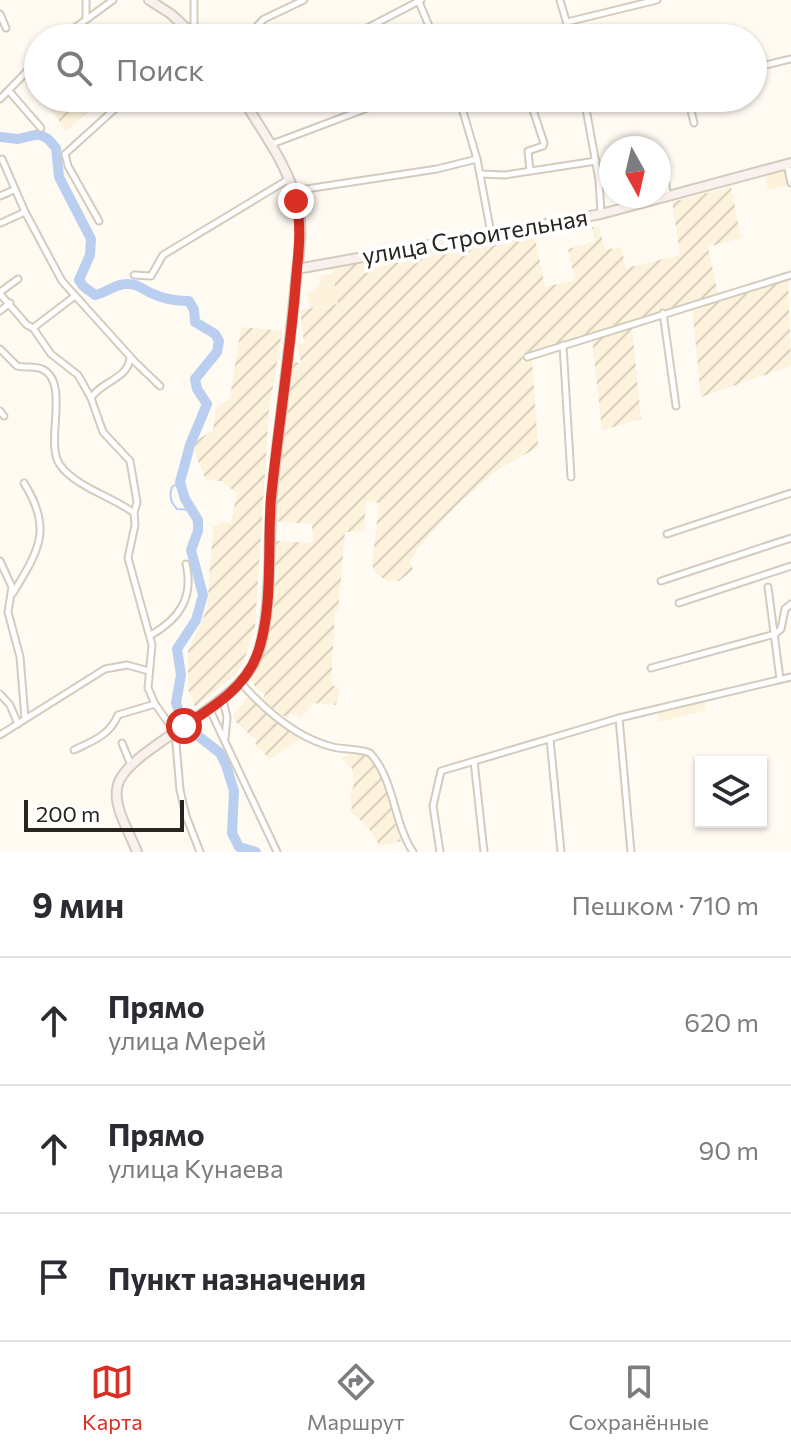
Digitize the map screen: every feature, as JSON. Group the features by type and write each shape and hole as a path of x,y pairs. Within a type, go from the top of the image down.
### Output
{"main road":[{"path":"149,0 181,24"},
{"path":"137,852 116,794 120,778 131,765 210,710 241,683 256,657 263,627 270,512 288,367 300,220 289,179 250,112"},
{"name":"улица Строительная","path":"671,197 789,164"},
{"name":"улица Строительная","path":"297,269 601,214 619,208"}],"street":[{"path":"86,0 86,18"},
{"path":"78,24 113,0"},
{"path":"194,0 194,24"},
{"path":"560,0 567,22 657,0"},
{"path":"259,24 301,1"},
{"path":"375,24 420,1 429,24"},
{"path":"0,14 6,28"},
{"path":"767,65 791,59"},
{"path":"0,99 24,75"},
{"path":"9,91 24,108"},
{"path":"27,112 41,128"},
{"path":"99,221 68,166 65,154 112,112"},
{"path":"270,145 357,112"},
{"path":"463,112 477,159 491,234"},
{"path":"530,171 528,151 544,143 534,112"},
{"path":"586,112 596,161 601,214"},
{"path":"691,112 694,123"},
{"path":"2,159 53,268 75,296 160,386"},
{"path":"293,191 437,169 477,159"},
{"path":"480,174 498,175 596,161"},
{"path":"789,164 791,183"},
{"path":"134,275 151,276 163,255 289,179"},
{"path":"0,196 14,190"},
{"path":"1,223 25,212"},
{"path":"527,357 791,276"},
{"path":"18,279 0,293 33,328 51,354 78,375 91,398 103,432 132,467 137,502 128,558 151,635 148,688 155,704 175,732 183,803 200,852"},
{"path":"33,328 75,296"},
{"path":"0,311 10,303"},
{"path":"663,313 676,406"},
{"path":"563,345 571,477"},
{"path":"0,349 17,366 39,368 48,374 56,398 54,450 60,466 134,513"},
{"path":"91,398 100,386 122,374 130,365 130,356"},
{"path":"24,483 38,506 42,529 24,576 12,594 8,612 20,657 25,719"},
{"path":"667,534 791,493"},
{"path":"661,581 791,538"},
{"path":"0,561 12,594"},
{"path":"151,635 166,626 184,606 189,586 186,564"},
{"path":"679,603 791,566"},
{"path":"768,587 780,679"},
{"path":"651,668 775,634 781,629 785,609 791,604"},
{"path":"0,735 105,669 127,665 149,671"},
{"path":"440,852 433,806 441,771 619,718 791,677"},
{"path":"241,683 271,714 309,737 330,747 370,753 386,778 399,823 413,852"},
{"path":"0,694 10,705 18,724"},
{"path":"223,700 227,717 225,739"},
{"path":"74,750 108,733 118,715 155,704"},
{"path":"210,710 277,852"},
{"path":"619,718 631,852"},
{"path":"550,739 561,852"},
{"path":"122,743 131,765"},
{"path":"474,761 484,852"}],"shaded area":[{"path":"53,112 87,112 66,131"},
{"path":"786,171 789,185 768,190 765,176"},
{"path":"731,187 741,238 708,247 718,294 522,354 523,362 532,360 538,447 497,470 455,507 418,548 410,562 413,570 399,581 386,580 377,574 372,565 379,503 366,500 364,531 345,532 338,611 335,611 331,685 340,688 336,705 314,703 301,717 290,713 287,718 262,701 265,694 251,680 268,639 273,610 276,541 313,543 312,524 275,521 293,362 301,363 297,345 304,343 300,310 338,304 332,268 534,233 545,287 575,280 568,249 595,242 592,227 599,227 605,250 621,247 626,268 680,255 672,202"},
{"path":"333,273 339,304 310,308 307,293 315,291 320,276"},
{"path":"788,280 791,366 701,397 692,308"},
{"path":"241,327 282,331 269,410 255,627 243,663 234,676 195,707 188,689 188,651 207,609 213,528 222,522 231,523 237,493 221,481 206,480 194,451 195,441 213,431 216,408 230,398"},
{"path":"632,328 641,419 602,430 592,340"},
{"path":"249,696 259,708 303,737 270,759 233,715"},
{"path":"705,702 706,710 659,722 658,714"},
{"path":"352,752 367,756 374,763 383,780 401,841 380,846 367,826 352,813 352,768 342,759"}],"waterway":[{"path":"0,137 18,139 39,134 56,148 59,177 91,239 90,255 79,280 83,286 95,295 118,285 130,284 165,298 189,301 195,322 215,334 219,341 217,352 195,379 197,389 207,404 190,445 180,482 185,499 198,520 198,531 191,550 203,595 196,620 177,649 181,675 176,703 180,714 186,717 197,735 220,753 234,791 232,833 239,847 256,852"},
{"path":"180,482 172,487 172,502 177,509 192,510"}],"route":[{"path":"184,726 210,710 241,683 261,644 266,607 270,512 288,367 300,232 296,201"}]}
